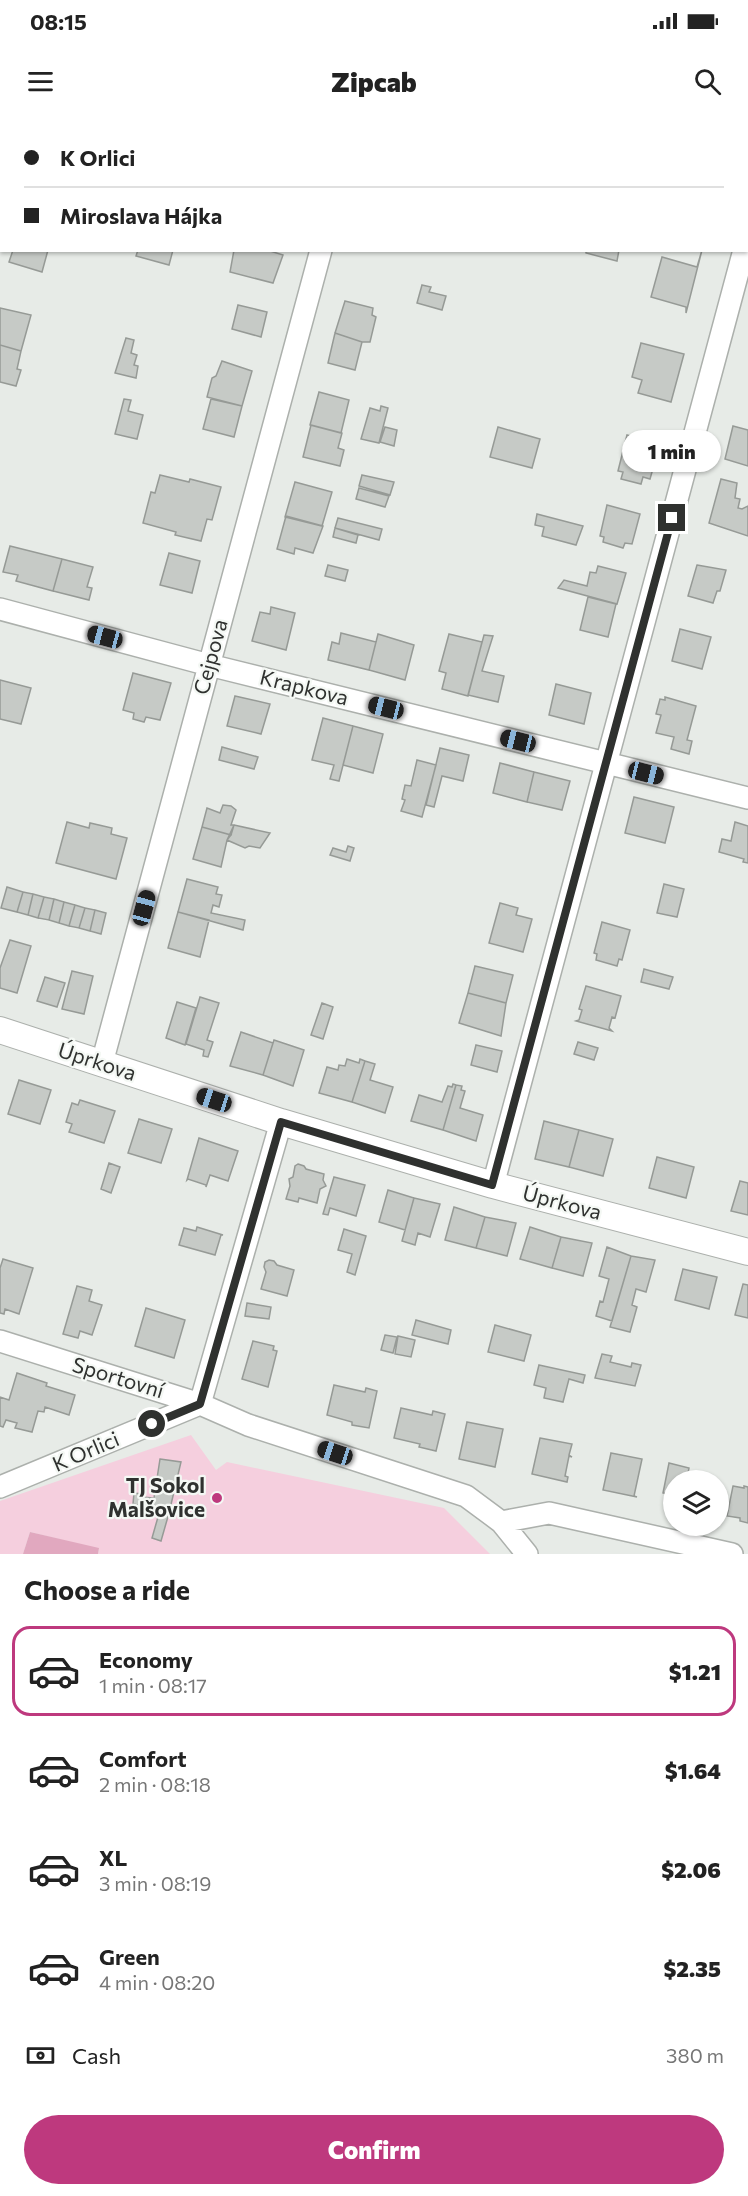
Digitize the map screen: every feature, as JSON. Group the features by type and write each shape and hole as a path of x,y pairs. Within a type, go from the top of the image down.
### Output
{"street":[{"name":"Cejpova","path":"102,1063 320,252"},
{"path":"492,1185 743,252"},
{"name":"Krapkova","path":"0,609 209,665 748,798"},
{"name":"Úprkova","path":"0,1030 281,1122 492,1185 748,1252"},
{"path":"200,1404 281,1122"},
{"name":"Sportovní","path":"0,1341 200,1404 248,1425 466,1496 501,1522 526,1554"},
{"name":"K Orlici","path":"0,1487 200,1404"},
{"path":"501,1522 549,1513 732,1554"}],"shaded area":[{"name":"TJ Sokol Malšovice","path":"191,1435 216,1470 227,1462 444,1508 490,1554 98,1554 99,1549 30,1532 23,1554 0,1554 0,1501"},
{"path":"30,1532 99,1548 98,1554 23,1554"}],"building":[{"path":"12,252 47,252 42,272 9,262"},
{"path":"137,252 172,252 169,265 136,256"},
{"path":"234,252 273,252 283,255 273,283 230,272"},
{"path":"586,252 619,252 617,261"},
{"path":"701,252 686,313 686,307 651,297 662,257 697,267"},
{"path":"422,285 431,287 429,292 446,296 442,310 417,303"},
{"path":"345,301 373,308 372,315 376,317 370,342 362,342 335,333"},
{"path":"238,305 267,312 261,337 232,329"},
{"path":"0,308 31,315 21,351 0,345"},
{"path":"335,333 362,342 355,370 328,363"},
{"path":"126,338 134,340 131,353 137,355 134,365 138,366 136,378 115,373"},
{"path":"641,343 684,354 671,402 638,393 642,380 632,377"},
{"path":"0,345 21,351 17,369 21,370 16,386 0,382"},
{"path":"222,361 252,371 242,406 207,397 212,378 216,376"},
{"path":"319,392 349,400 341,433 310,425"},
{"path":"124,399 131,400 128,411 143,415 137,439 115,434"},
{"path":"211,399 242,406 234,437 203,429"},
{"path":"381,406 388,408 379,443 361,439 370,408 380,411"},
{"path":"311,425 342,433 338,448 344,450 340,466 303,457"},
{"path":"733,426 748,430 748,466 725,459"},
{"path":"385,427 397,430 394,446 380,442"},
{"path":"498,427 540,439 532,468 490,457"},
{"path":"627,435 660,444 650,479 643,477 641,484 621,479 623,472 618,471"},
{"path":"160,475 189,482 190,479 221,487 212,520 207,519 201,541 175,535 176,532 143,523 151,492 155,493"},
{"path":"362,475 394,482 390,495 359,486"},
{"path":"721,479 737,483 735,498 740,499 738,508 748,506 748,536 709,523"},
{"path":"295,482 332,492 322,526 285,517"},
{"path":"359,488 389,496 385,507 356,499"},
{"path":"607,505 640,514 632,544 625,543 623,548 603,542 604,537 600,536"},
{"path":"537,514 583,526 576,545 542,536 544,527 535,525"},
{"path":"286,516 323,526 313,553 295,548 294,554 277,549"},
{"path":"338,518 382,529 379,540 335,528"},
{"path":"335,528 358,535 356,543 333,537"},
{"path":"10,546 62,559 53,591 16,581 18,575 3,572"},
{"path":"169,553 200,561 192,593 160,585"},
{"path":"62,559 93,567 87,587 92,588 89,600 53,591"},
{"path":"328,565 348,570 345,581 325,576"},
{"path":"697,565 726,570 720,591 717,591 713,603 688,596"},
{"path":"598,566 626,573 617,604 558,588 564,580 587,586 590,572 596,573"},
{"path":"588,597 616,604 608,637 580,630"},
{"path":"271,607 295,613 286,650 252,641 260,612 270,614"},
{"path":"680,629 711,637 702,669 672,661"},
{"path":"341,633 376,642 369,670 328,660 332,642 339,644"},
{"path":"378,634 414,645 405,680 369,670"},
{"path":"449,634 482,642 468,696 442,689 446,673 439,671"},
{"path":"484,635 493,636 482,671 504,676 498,702 468,695"},
{"path":"133,673 171,683 160,720 146,717 144,722 133,719 134,713 123,710"},
{"path":"0,680 31,688 21,724 0,719"},
{"path":"556,684 591,693 584,724 549,715"},
{"path":"235,696 270,704 261,734 227,726"},
{"path":"665,697 696,706 687,740 692,741 689,754 671,749 674,737 656,733 661,715 656,714 660,699 665,700"},
{"path":"323,718 353,726 339,781 330,779 334,765 312,760"},
{"path":"353,726 383,734 373,773 343,765"},
{"path":"222,747 258,757 254,769 219,760"},
{"path":"440,748 469,755 463,781 442,776 434,807 426,805"},
{"path":"417,760 436,765 422,817 401,811 405,800 402,799 405,785 411,786"},
{"path":"500,763 534,772 527,802 493,793"},
{"path":"534,772 570,781 562,810 527,802"},
{"path":"634,797 674,807 665,843 625,833"},
{"path":"223,805 231,806 236,810 231,825 234,825 231,835 202,827 207,808 220,813"},
{"path":"67,822 89,828 90,823 112,828 111,834 127,838 116,879 56,863"},
{"path":"735,822 748,826 748,863 743,862 744,859 719,852 722,839 731,841"},
{"path":"234,825 270,833 260,848 249,846 245,848 227,840"},
{"path":"202,827 231,835 227,840 221,867 193,859"},
{"path":"348,846 354,848 350,861 330,855 333,848 346,852"},
{"path":"187,879 218,887 216,894 222,895 219,907 213,905 211,913 245,920 243,930 178,912"},
{"path":"664,884 684,889 677,917 657,913"},
{"path":"7,887 23,892 17,912 1,908"},
{"path":"23,892 33,894 28,915 17,912"},
{"path":"33,894 44,897 38,918 28,915"},
{"path":"44,897 54,899 49,920 38,918"},
{"path":"54,899 64,902 59,923 49,920"},
{"path":"64,902 75,905 69,926 59,923"},
{"path":"500,903 518,908 516,915 532,919 523,952 489,943"},
{"path":"75,905 85,908 79,928 69,926"},
{"path":"85,908 95,910 90,931 79,928"},
{"path":"95,910 106,913 101,934 90,931"},
{"path":"178,912 209,920 200,957 168,948"},
{"path":"602,922 630,930 622,960 619,959 617,966 596,960 597,954 594,953"},
{"path":"10,940 31,946 17,993 0,988 0,968"},
{"path":"475,966 513,975 506,1003 468,993"},
{"path":"644,969 673,977 669,989 641,982"},
{"path":"72,971 93,976 84,1014 62,1009"},
{"path":"45,977 65,983 57,1007 37,1001"},
{"path":"586,986 621,996 615,1018 612,1017 609,1028 612,1031 576,1021 579,1020 582,1010 579,1009"},
{"path":"468,993 506,1003 501,1036 459,1023"},
{"path":"200,997 219,1003 207,1040 213,1042 208,1057 203,1056 204,1050 186,1044"},
{"path":"177,1002 196,1008 185,1045 166,1038"},
{"path":"322,1003 333,1007 323,1039 311,1035"},
{"path":"241,1032 273,1043 263,1075 230,1066"},
{"path":"274,1040 304,1050 293,1086 263,1075"},
{"path":"578,1042 598,1048 594,1060 574,1054"},
{"path":"476,1045 502,1051 497,1072 471,1065"},
{"path":"347,1059 359,1063 360,1059 365,1061 352,1102 319,1093 327,1067 338,1070 339,1065 345,1066"},
{"path":"365,1061 375,1064 370,1080 393,1087 385,1113 352,1102"},
{"path":"19,1080 51,1090 40,1124 8,1114"},
{"path":"453,1084 456,1085 443,1130 411,1121 419,1095 442,1102 448,1086 452,1087"},
{"path":"456,1085 462,1086 461,1090 465,1091 460,1108 483,1115 476,1141 443,1130"},
{"path":"80,1100 115,1111 104,1143 69,1132 72,1124 66,1122 72,1103 78,1105"},
{"path":"139,1119 172,1129 161,1163 128,1153"},
{"path":"544,1121 579,1130 569,1167 535,1159"},
{"path":"579,1130 613,1139 603,1176 569,1167"},
{"path":"199,1138 238,1151 228,1181 210,1175 206,1187 206,1185 187,1180"},
{"path":"657,1157 694,1167 686,1198 649,1188"},
{"path":"109,1163 120,1167 111,1193 101,1189"},
{"path":"298,1164 324,1174 323,1180 326,1186 320,1189 317,1203 299,1198 298,1202 286,1199 290,1186 289,1179 293,1177 295,1166"},
{"path":"334,1177 365,1185 356,1216 330,1208 328,1215 323,1214"},
{"path":"740,1181 748,1183 748,1215 731,1211"},
{"path":"388,1190 414,1198 405,1230 379,1222"},
{"path":"414,1198 440,1204 430,1237 418,1233 415,1245 402,1241"},
{"path":"454,1207 485,1217 476,1248 445,1240"},
{"path":"485,1217 516,1223 507,1256 476,1248"},
{"path":"197,1227 223,1235 221,1235 215,1255 179,1245 184,1228 196,1231"},
{"path":"530,1227 561,1237 552,1268 520,1259"},
{"path":"344,1229 366,1236 355,1275 347,1272 352,1254 338,1250"},
{"path":"561,1237 592,1243 583,1276 552,1268"},
{"path":"607,1247 631,1256 612,1321 596,1316 600,1301 603,1302 609,1279 599,1276"},
{"path":"631,1256 655,1260 646,1292 636,1289 632,1305 637,1307 630,1332 610,1327"},
{"path":"3,1259 33,1268 19,1314 5,1309 4,1314 0,1313 0,1268"},
{"path":"269,1260 294,1270 287,1296 261,1289 266,1272 265,1262"},
{"path":"683,1269 717,1277 709,1309 675,1300"},
{"path":"743,1284 748,1285 748,1318 735,1315"},
{"path":"77,1286 92,1290 89,1301 102,1305 92,1335 80,1331 78,1338 63,1334"},
{"path":"247,1303 271,1307 269,1319 245,1316"},
{"path":"146,1308 185,1320 174,1358 135,1346"},
{"path":"416,1320 451,1330 448,1344 412,1335"},
{"path":"495,1325 531,1335 524,1361 488,1352"},
{"path":"385,1335 397,1337 393,1353 381,1350"},
{"path":"398,1336 415,1340 411,1357 395,1354"},
{"path":"253,1341 274,1346 273,1350 277,1351 268,1387 242,1379"},
{"path":"602,1354 612,1356 610,1362 631,1367 632,1363 641,1365 635,1386 595,1378"},
{"path":"539,1365 585,1375 583,1383 569,1379 563,1402 544,1398 546,1388 534,1385"},
{"path":"17,1373 47,1383 46,1386 75,1395 69,1415 45,1407 44,1412 38,1411 32,1432 15,1428 17,1423 6,1420 3,1427 0,1426 0,1397 9,1400"},
{"path":"334,1385 365,1392 366,1388 377,1391 369,1428 352,1425 352,1422 327,1415"},
{"path":"401,1408 432,1415 433,1411 445,1414 436,1451 419,1447 420,1444 394,1438"},
{"path":"467,1422 503,1429 495,1467 459,1459"},
{"path":"540,1438 572,1444 569,1455 572,1457 569,1456 565,1476 568,1477 567,1482 532,1474"},
{"path":"611,1453 642,1459 634,1496 637,1497 603,1490"},
{"path":"160,1459 181,1462 169,1513 133,1504 134,1493 142,1494 141,1497 154,1498"},
{"path":"669,1463 689,1468 689,1470 668,1470"},
{"path":"733,1486 748,1487 748,1523 740,1521 740,1518 729,1516"},
{"path":"160,1510 169,1513 161,1541 152,1538"}],"place":[{"name":"TJ Sokol Malšovice","path":"217,1498"}],"route":[{"path":"152,1424 200,1404 281,1122 492,1185 672,518"}]}
